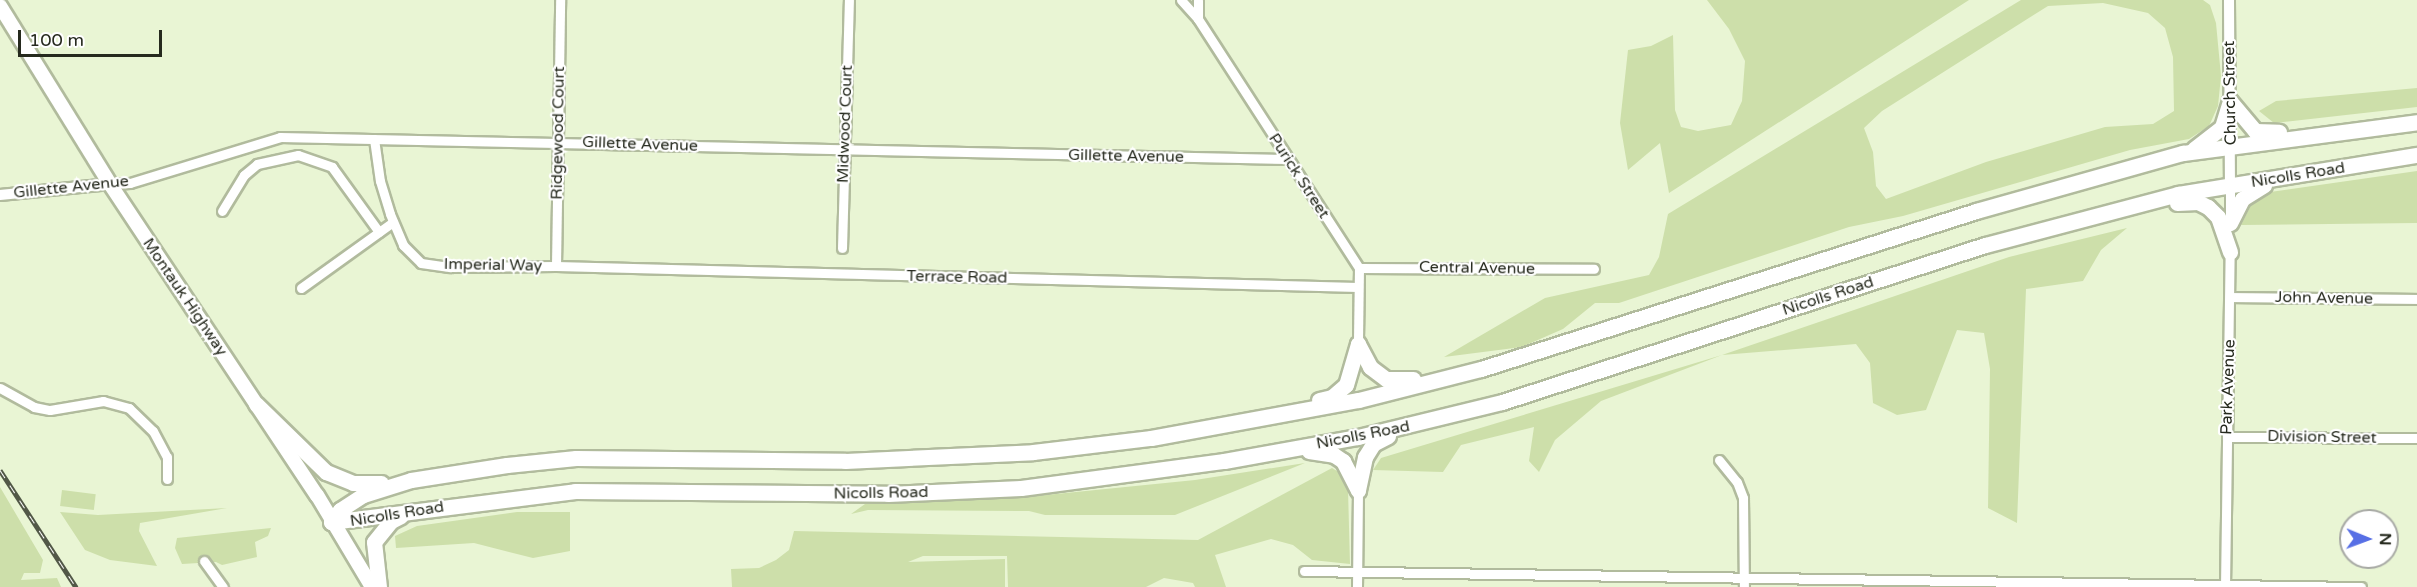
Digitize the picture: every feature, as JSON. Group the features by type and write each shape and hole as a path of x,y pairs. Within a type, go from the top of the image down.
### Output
{"highway":[{"path":"2230,101 2255,131 2309,135"},
{"path":"2183,153 2201,146 2222,127 2230,101"},
{"name":"Nicolls Road","path":"331,522 340,510 363,495 411,480 576,458 845,461 1033,452 1152,438 1288,413 1457,375 1976,211 2183,153 2417,122"},
{"name":"Nicolls Road","path":"331,522 575,491 888,494 1022,488 1110,479 1268,453 1410,426 1502,402 1984,244 2178,194 2417,155"},
{"path":"2230,223 2236,208 2252,190 2310,173"},
{"path":"2047,228 2198,202 2218,217 2230,252"},
{"path":"1358,344 1370,367 1386,380 1402,381 1436,373 1457,375"},
{"path":"1288,413 1294,405 1332,397 1346,384 1358,344"},
{"path":"256,404 326,472 340,479 368,484 411,480"},
{"path":"1358,490 1365,457 1373,444 1410,426"},
{"path":"1268,453 1320,451 1334,455 1343,461 1358,490"},
{"path":"379,587 374,542 391,521 411,512"}],"main road":[{"name":"Montauk Highway","path":"0,6 110,184 256,404 372,587"}],"street":[{"name":"Ridgewood Court","path":"556,266 560,0"},
{"name":"Midwood Court","path":"842,249 849,0"},
{"name":"Purick Street","path":"1181,0 1198,19 1359,267"},
{"path":"1198,0 1198,19"},
{"name":"Church Street","path":"2230,0 2230,186"},
{"name":"Gillette Avenue","path":"0,195 130,183 280,137 1288,159"},
{"name":"Imperial Way","path":"374,139 380,181 393,222 403,245 421,263 451,267 556,266"},
{"path":"222,211 244,175 257,164 298,155 332,166 379,232"},
{"name":"Park Avenue","path":"2225,586 2231,297 2230,186"},
{"path":"301,288 393,222"},
{"name":"Terrace Road","path":"556,266 1358,287"},
{"path":"1358,344 1359,267"},
{"name":"Central Avenue","path":"1359,267 1594,269"},
{"name":"John Avenue","path":"2231,297 2417,299"},
{"path":"0,388 34,407 50,410 102,401 129,408 153,431 167,457 167,479"},
{"name":"Division Street","path":"2227,437 2417,438"},
{"path":"1719,460 1737,482 1743,498 1744,583"},
{"path":"1357,587 1358,490"},
{"path":"204,561 223,587"},
{"path":"1304,571 1744,583 2361,587"}],"green space":[{"path":"1707,0 1969,0 1669,193 1660,143 1628,170 1620,123 1628,50 1651,46 1673,35 1675,110 1681,127 1698,131 1731,125 1742,101 1745,61 1729,29"},
{"path":"2021,0 2203,0 2210,5 2216,23 2221,76 2218,106 2209,126 2189,139 2130,150 1903,216 1849,227 1619,303 1595,303 1563,329 1522,347 1444,357 1545,298 1649,275 1659,257 1668,214","holes":["2103,3 2148,13 2165,28 2173,57 2174,111 2153,124 2105,127 1986,162 1886,199 1876,186 1873,152 1864,128 1882,111 2048,6"]},
{"path":"2417,88 2417,107 2274,123 2259,111 2276,101"},
{"path":"2417,171 2417,223 2241,225 2251,205 2270,192"},
{"path":"2127,228 2101,250 2083,281 2026,289 2017,523 1988,508 1990,369 1984,333 1957,330 1926,410 1897,415 1873,403 1870,363 1856,344 1722,355 2009,257"},
{"path":"1722,355 1601,401 1555,440 1539,472 1529,461 1534,427 1461,445 1443,472 1373,470 1381,458"},
{"path":"1305,463 1175,515 1045,515 1029,511 868,510 851,514 865,504 1026,497 1195,480"},
{"path":"1332,468 1342,474 1348,489 1350,564 1312,560 1293,545 1271,539 1215,555 1226,587 1195,587 1193,583 1164,578 1146,587 1008,587 1007,556 923,556 908,562 1005,559 1005,587 732,587 731,569 759,568 776,560 789,550 794,531 1198,540"},
{"path":"0,487 43,560 40,573 24,573 21,580 57,578 61,587 0,587"},
{"path":"62,490 96,494 94,510 60,506"},
{"path":"227,508 140,523 139,531 157,566 110,560 85,550 60,512 98,515"},
{"path":"517,512 570,512 570,551 533,558 474,543 396,548 395,536 417,526"},
{"path":"271,528 268,536 255,542 257,557 222,565 216,562 182,564 175,548 177,538"}],"railway":[{"path":"0,470 76,587"}]}
